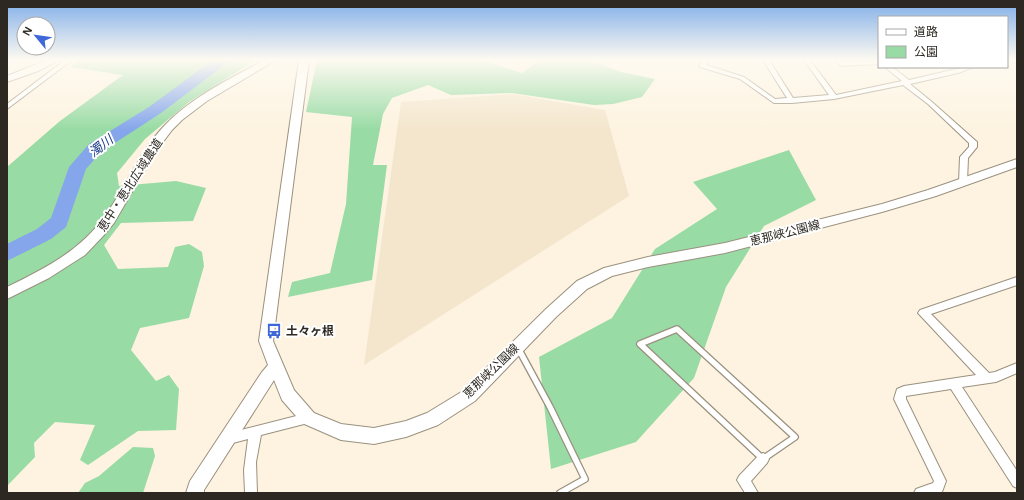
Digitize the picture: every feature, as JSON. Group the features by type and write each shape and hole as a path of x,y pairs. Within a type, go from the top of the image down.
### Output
{"main road":[{"name":"恵中・恵北広域農道","path":"7,293 46,274 81,251 99,233 114,212 152,148 169,127 190,109 231,83"},
{"name":"恵那峡公園線","path":"298,83 266,341 288,395 308,418 341,432 374,436 406,429 432,419 469,396 551,312 582,285 608,272 648,262 725,248 882,208 1017,163"},
{"path":"195,493 196,487 267,378 276,367"}],"street":[{"path":"7,107 38,83"},
{"path":"749,83 774,101 792,101 834,96 899,83"},
{"path":"781,83 792,101"},
{"path":"824,83 834,96"},
{"path":"908,83 973,142 973,147 964,157 963,182"},
{"path":"986,379 923,313 1017,281"},
{"path":"920,493 938,488 940,480 900,399 900,396 904,391 996,377 1017,368"},
{"path":"954,384 1017,482"},
{"path":"229,438 308,418"},
{"path":"251,493 248,475 250,451 256,432"},
{"path":"752,493 743,480 763,460"}],"lane":[{"path":"676,329 795,437 763,460 640,344 676,329"},
{"path":"517,346 550,407 585,479 560,493"}],"shaded area":[{"path":"512,94 605,110 629,196 364,365 401,102"}],"green space":[{"path":"112,83 219,83 189,102 145,139 117,173 119,186 176,181 206,188 193,221 121,223 104,245 118,269 168,267 175,247 189,244 202,252 204,266 189,318 140,328 131,350 156,381 169,375 179,389 176,430 138,431 88,465 80,460 95,425 55,422 34,443 35,457 7,486 7,167 60,121"},
{"path":"312,83 652,83 642,97 613,104 594,105 512,93 451,95 428,85 392,98 383,114 373,165 387,165 372,280 288,297 292,282 330,273 346,204 352,117 306,112"},
{"path":"789,150 816,200 764,226 726,287 694,378 636,442 551,469 539,357 612,318 655,249 717,209 693,182"},
{"path":"133,447 153,448 155,456 143,493 78,493 85,483 99,476"}],"waterway":[{"name":"濁川","path":"7,253 44,234 59,222 78,167 95,148 155,110 192,83"}],"place":[{"name":"土々ヶ根","path":"274,331"}]}
